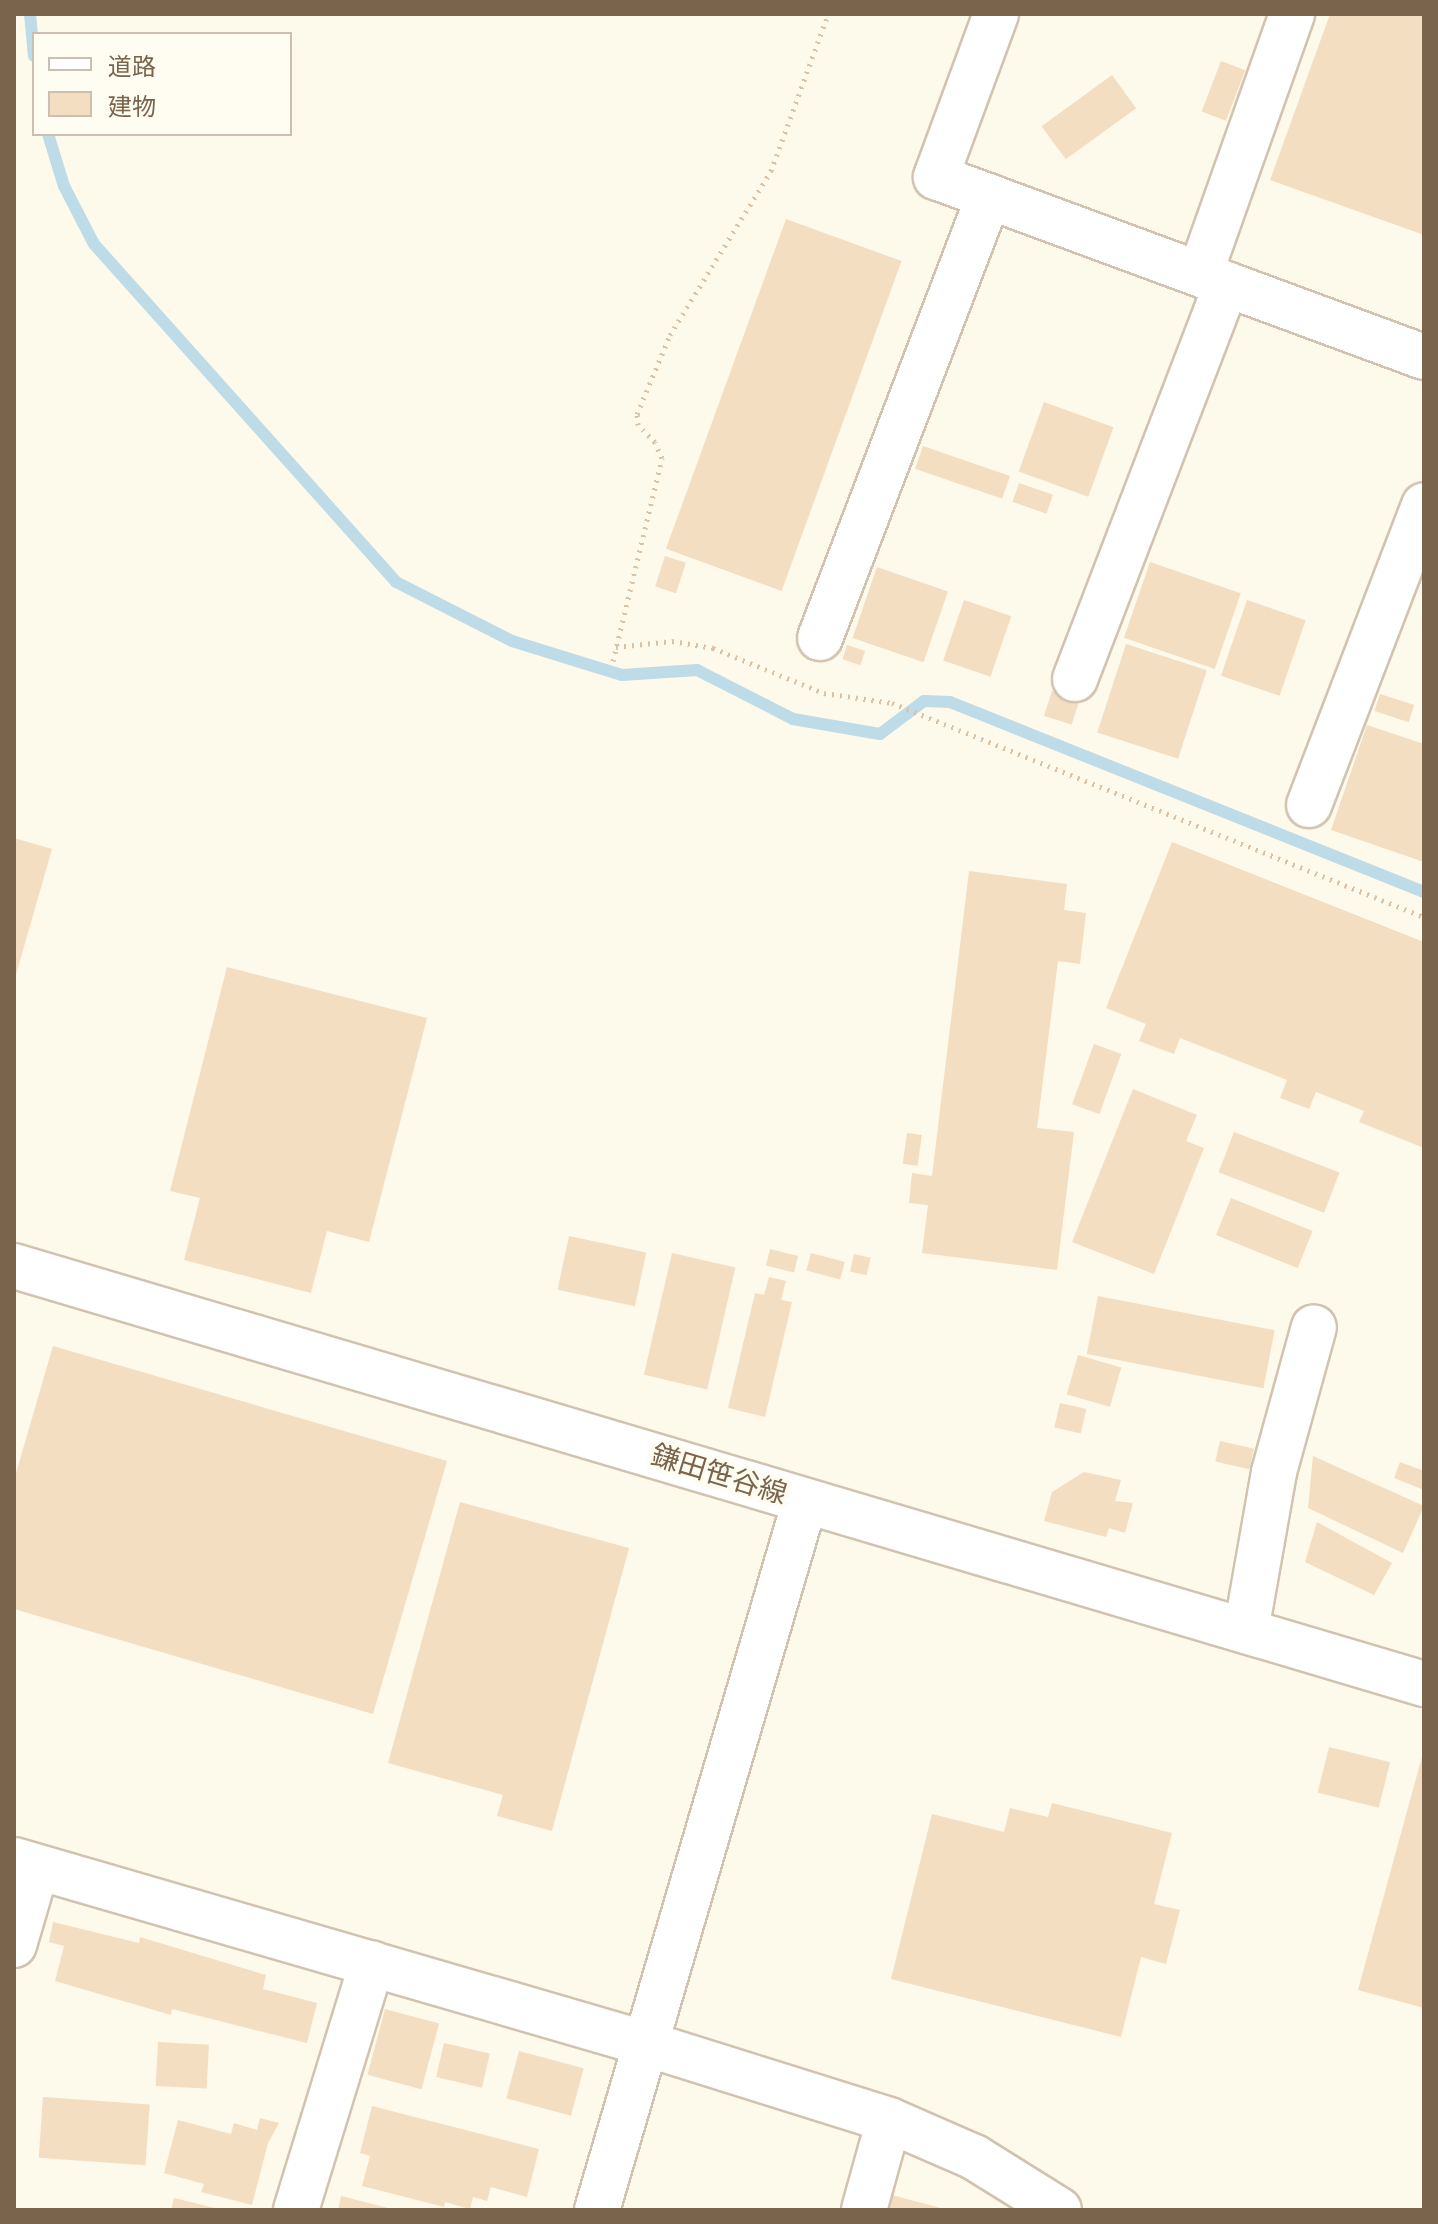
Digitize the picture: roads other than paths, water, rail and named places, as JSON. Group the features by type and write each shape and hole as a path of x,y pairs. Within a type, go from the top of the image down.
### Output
{"street":[{"path":"996,14 936,177 1424,357"},
{"path":"1075,679 1214,279 1292,14"},
{"path":"820,638 989,196"},
{"path":"1309,805 1424,505"},
{"name":"鎌田笹谷線","path":"14,1266 1424,1684"},
{"path":"1246,1631 1274,1472 1314,1327"},
{"path":"597,2210 805,1501"},
{"path":"14,1945 25,1864 644,2043 889,2120 974,2157 1059,2210"},
{"path":"296,2210 372,1963"},
{"path":"864,2210 889,2120"}],"waterway":[{"path":"30,14 32,35"},
{"path":"49,136 64,186 94,244 396,582 512,641 622,675 697,670 793,719 880,734 924,701 950,702 1424,892"}]}
